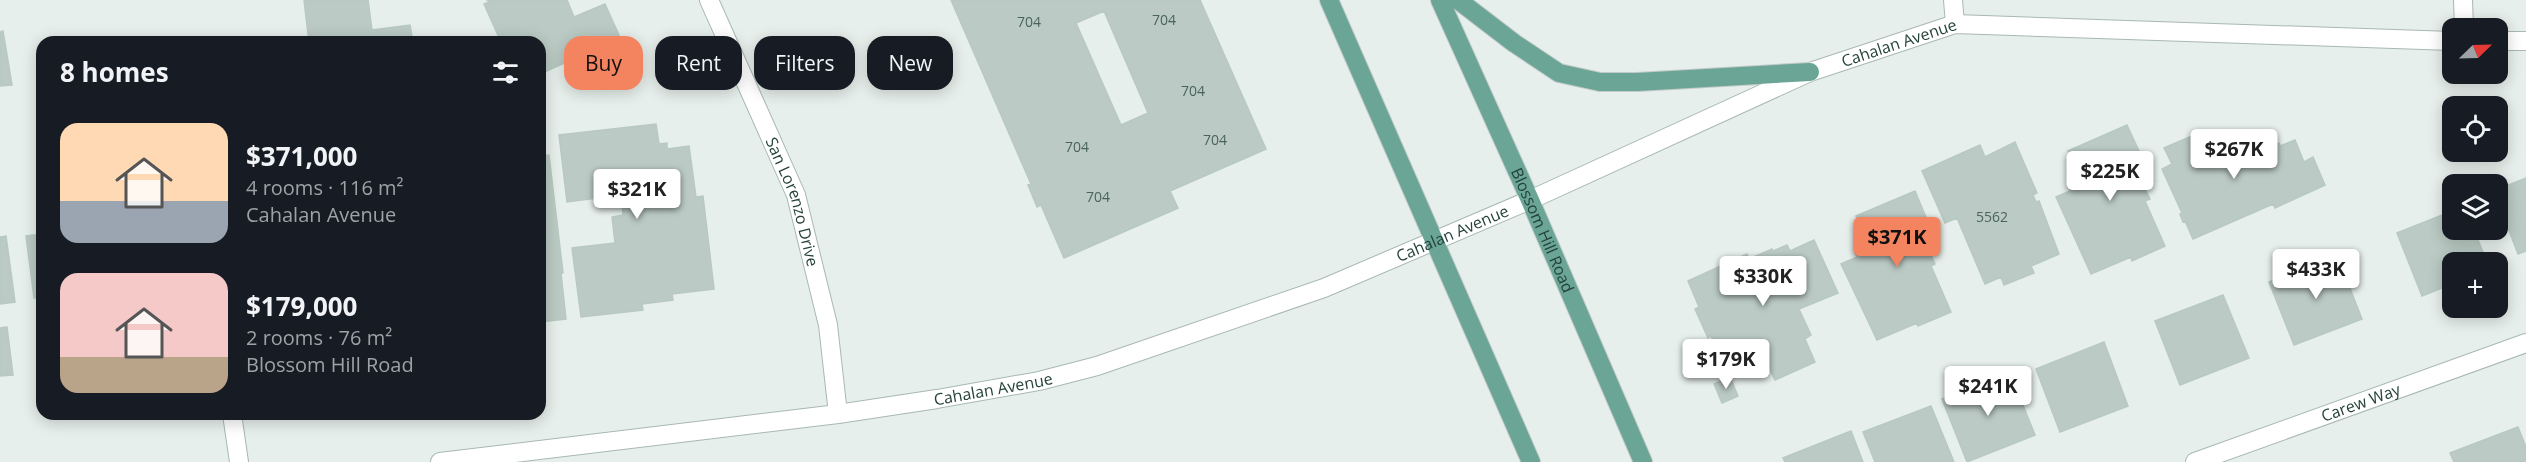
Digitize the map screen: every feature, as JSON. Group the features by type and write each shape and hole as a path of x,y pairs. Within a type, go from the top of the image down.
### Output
{"main road":[{"path":"1329,0 1531,462"},
{"name":"Blossom Hill Road","path":"1440,0 1530,200 1643,462"},
{"path":"1458,0 1514,43 1559,72 1600,82 1810,72"}],"street":[{"name":"San Lorenzo Drive","path":"709,0 796,195 828,325 838,414"},
{"path":"1953,0 1955,24"},
{"path":"2463,0 2464,18"},
{"name":"Cahalan Avenue","path":"440,462 838,414 1016,385 1097,366 1324,288 1530,200 1810,72 1955,24 2442,41"},
{"path":"2508,41 2526,41"},
{"name":"Carew Way","path":"2195,462 2526,343"},
{"path":"233,420 239,462"}],"building":[{"path":"304,0 368,0 372,30 410,25 412,36 308,36"},
{"path":"487,0 567,0 574,17 605,4 619,36 564,36 564,63 546,71 546,36 498,36 484,4 489,2"},
{"path":"951,0 1200,0 1266,149 1170,191 1178,208 1064,258 1041,205 1037,207 1028,185 1031,184","holes":["1104,11 1148,113 1121,125 1076,23"]},
{"path":"3,31 12,85 0,86 0,32"},
{"path":"656,124 659,144 667,143 667,149 689,146 696,197 703,196 714,289 672,294 673,300 642,304 643,310 581,317 572,248 615,243 612,217 623,215 621,195 567,202 559,135"},
{"path":"2127,125 2153,181 2143,185 2150,199 2145,201 2165,246 2132,261 2131,257 2091,274 2056,197 2070,191 2068,187 2081,180 2068,151"},
{"path":"2199,133 2203,142 2219,135 2225,148 2245,139 2253,157 2279,143 2280,146 2295,140 2304,162 2313,157 2325,185 2275,208 2273,204 2193,239 2185,221 2183,222 2180,214 2182,213 2162,169 2172,164 2164,148"},
{"path":"2015,142 2037,193 2033,195 2036,202 2039,201 2059,254 2031,266 2034,273 2004,285 2001,277 1985,284 1957,218 1945,223 1922,171 1980,145 1985,157"},
{"path":"546,155 549,155 566,319 546,321"},
{"path":"2526,178 2526,251 2518,254 2508,228 2508,185"},
{"path":"1915,191 1938,246 1929,251 1935,264 1931,266 1951,312 1877,340 1841,264 1857,257 1855,253 1869,247 1856,216"},
{"path":"2442,215 2442,240 2478,240 2483,252 2442,252 2442,288 2422,296 2397,233"},
{"path":"36,235 36,298 34,298 26,236"},
{"path":"6,236 15,302 0,304 0,237"},
{"path":"1814,240 1838,293 1799,309 1811,335 1805,339 1815,362 1775,380 1765,360 1751,367 1750,362 1728,371 1711,336 1708,338 1695,309 1699,307 1688,281 1747,254 1749,259 1787,245 1790,251"},
{"path":"2337,255 2362,319 2294,345 2269,282"},
{"path":"2223,295 2249,358 2180,385 2155,321"},
{"path":"7,327 13,375 0,376 0,328"},
{"path":"2104,342 2128,406 2060,432 2036,369"},
{"path":"2010,373 2035,435 1967,462 1942,399"},
{"path":"1730,377 1738,396 1722,403 1714,384"},
{"path":"1931,406 1954,462 1875,462 1863,432"},
{"path":"2518,427 2526,447 2526,462 2454,462 2450,453"},
{"path":"1851,431 1863,462 1785,462 1783,458"}]}
